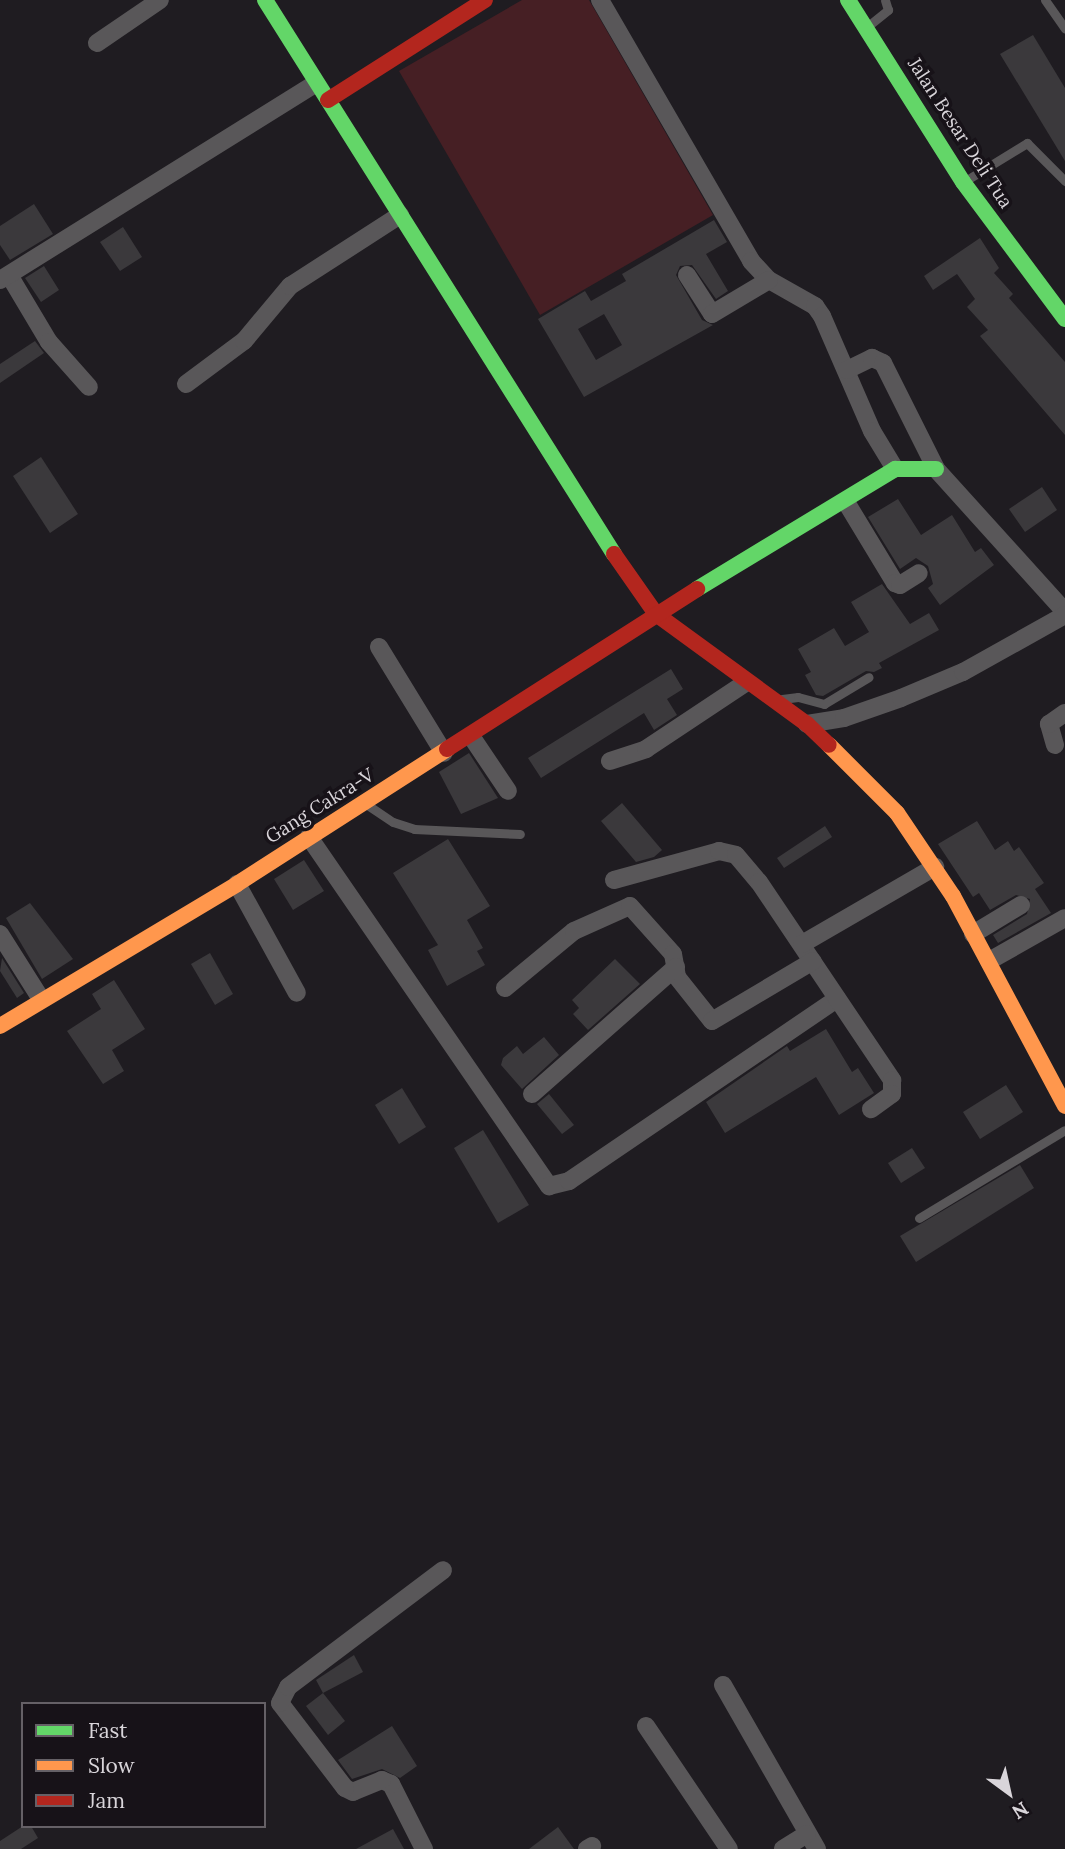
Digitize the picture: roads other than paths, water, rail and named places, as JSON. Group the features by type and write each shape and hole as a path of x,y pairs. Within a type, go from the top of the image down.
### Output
{"main road":[{"path":"265,0 315,84 328,100 617,559 656,614 807,724 879,793 935,867 989,961 1065,1106"},
{"path":"328,100 485,0"},
{"name":"Jalan Besar Deli Tua","path":"848,0 963,182 1065,319"},
{"path":"895,469 936,469"},
{"name":"Gang Cakra-V","path":"0,1026 237,884 471,736 656,614 846,502 895,469"}],"street":[{"path":"97,43 160,0"},
{"path":"600,0 751,261 769,280 815,306 847,370 872,431 895,469"},
{"path":"89,387 72,363 49,342 5,278 315,84"},
{"path":"186,384 244,341 290,286 400,215"},
{"path":"687,275 712,314 769,280"},
{"path":"807,724 844,718 963,672 1065,613 936,469 883,363 872,358 847,370"},
{"path":"846,502 895,583 900,585 919,573"},
{"path":"379,647 444,753"},
{"path":"610,761 646,749 747,682"},
{"path":"1055,745 1049,724 1065,713"},
{"path":"471,736 508,791"},
{"path":"309,837 548,1186 569,1181 654,1119 838,999"},
{"path":"614,880 728,851 759,882 895,1088 871,1109"},
{"path":"802,944 935,867"},
{"path":"237,884 297,993"},
{"path":"973,934 1021,905"},
{"path":"505,988 574,931 630,906 673,954 677,977 712,1021 813,961"},
{"path":"989,961 1065,918"},
{"path":"0,934 41,999"},
{"path":"532,1094 676,967"},
{"path":"424,1849 391,1784 382,1780 353,1792 345,1788 280,1703 288,1687 443,1570"},
{"path":"723,1685 812,1841 783,1849"},
{"path":"646,1726 729,1849"}],"lane":[{"path":"866,28 888,10 885,0"},
{"path":"1045,0 1065,29"},
{"path":"963,182 1027,143 1065,181"},
{"path":"777,700 798,697 824,704 869,677"},
{"path":"365,803 393,822 414,829 520,834"},
{"path":"919,1218 1065,1130"}]}
